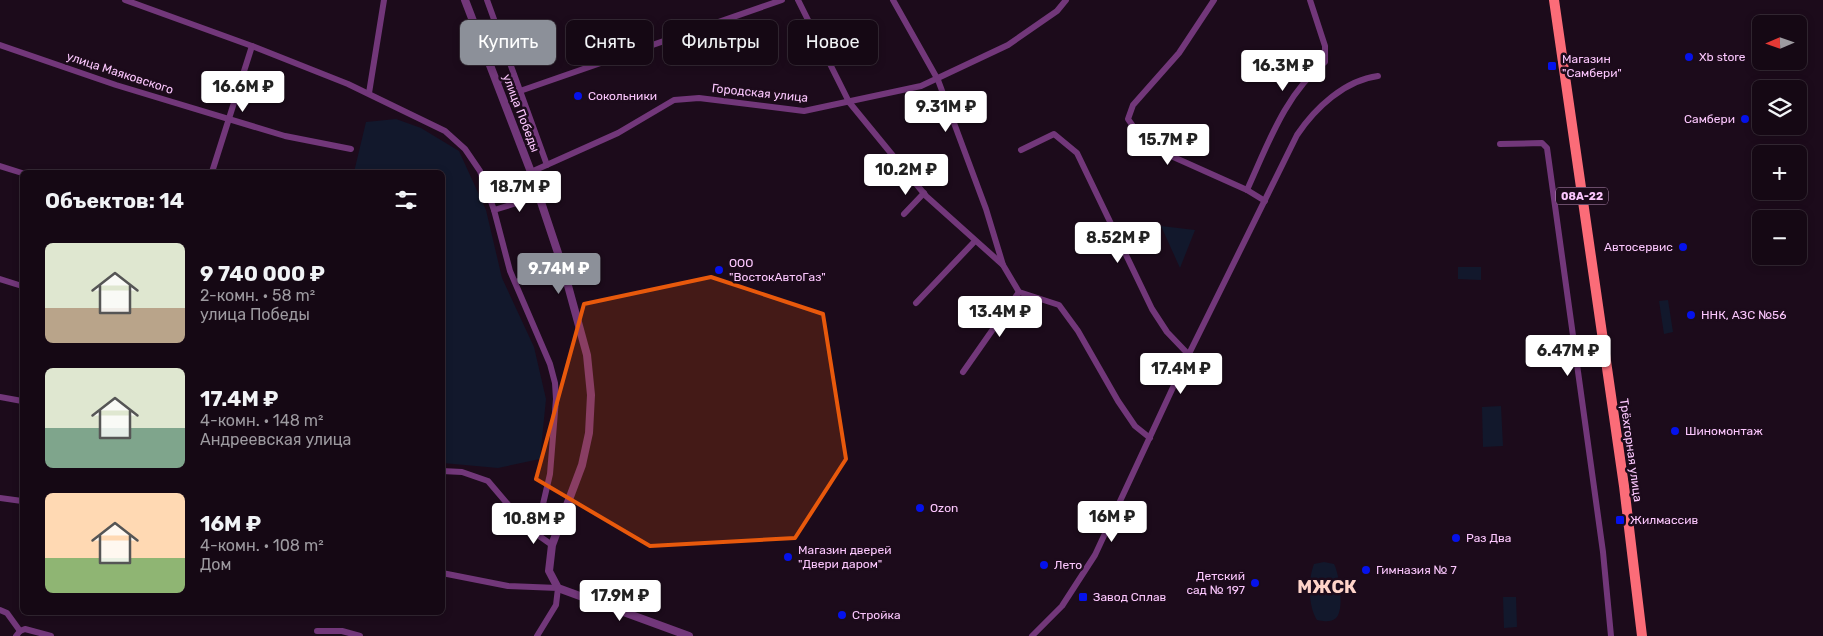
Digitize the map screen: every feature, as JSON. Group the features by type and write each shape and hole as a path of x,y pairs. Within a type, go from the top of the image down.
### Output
{"highway":[{"name":"Трёхгорная улица","path":"1554,0 1624,486 1642,636"}],"street":[{"path":"125,0 252,46 369,93 445,131 465,149 480,172 494,210 510,271 550,364 556,399 550,474 540,517 528,528"},
{"path":"369,93 384,0"},
{"name":"улица Победы","path":"465,0 531,172 564,271 587,355 591,395 589,433 582,466 552,545 549,571 558,588"},
{"path":"487,0 547,165"},
{"path":"520,91 782,0"},
{"path":"798,0 850,102 922,191 1003,265"},
{"path":"893,0 938,80 986,209 1003,265 1019,292 1059,305 1078,331 1118,401 1135,426 1150,438"},
{"name":"Городская улица","path":"531,172 618,133 674,100 684,98 804,111 922,86 1008,45 1057,11 1066,0"},
{"path":"1214,0 1179,52 1137,99 1131,108 1128,119 1151,147 1247,190 1264,201"},
{"path":"1247,190 1292,98 1304,80 1325,62 1325,46 1310,0"},
{"name":"улица Маяковского","path":"0,45 116,85 285,136 350,149"},
{"path":"213,170 252,46"},
{"path":"497,81 514,74"},
{"path":"1032,636 1062,606 1086,571 1291,146 1309,120 1336,94 1358,82 1378,76"},
{"path":"1022,150 1054,134 1077,153 1152,309 1167,332 1189,355"},
{"path":"1500,144 1542,143 1547,148 1603,552 1611,636"},
{"path":"0,166 20,172"},
{"path":"904,214 922,191"},
{"path":"494,210 539,196"},
{"path":"916,304 975,240"},
{"path":"516,282 540,272 557,274 564,271"},
{"path":"0,279 20,285"},
{"path":"963,372 1019,292"},
{"path":"0,397 20,401"},
{"path":"445,471 462,472 488,481 528,528 552,545"},
{"path":"0,498 20,501"},
{"path":"445,574 508,586 558,588 689,636"},
{"path":"537,636 556,605 558,588"},
{"path":"0,610 6,613 18,634 25,629 51,636"},
{"path":"317,631 342,631 360,636"}],"highlighted area":[{"path":"711,277 823,314 846,459 795,538 650,546 536,479 584,304"}],"shaded area":[{"path":"396,119 421,128 459,151 486,210 502,278 534,347 546,399 540,459 498,468 445,463 445,170 354,170 366,122"},
{"path":"1161,226 1195,230 1180,268"},
{"path":"1458,267 1481,267 1481,280 1458,279"},
{"path":"1668,300 1673,332 1664,334 1659,301"},
{"path":"1501,406 1503,446 1483,447 1482,407"},
{"path":"1324,562 1334,564 1338,575 1341,600 1339,614 1334,620 1329,621 1317,620 1311,600 1310,585 1314,564"},
{"path":"1503,597 1516,597 1517,627 1504,628"}],"place":[{"name":"Xb store","path":"1689,57"},
{"name":"Магазин \"Самбери\"","path":"1552,66"},
{"name":"Сокольники","path":"578,96"},
{"name":"Самбери","path":"1745,119"},
{"name":"Автосервис","path":"1683,247"},
{"name":"ООО \"ВостокАвтоГаз\"","path":"719,270"},
{"name":"ННК, АЗС №56","path":"1691,315"},
{"name":"Шиномонтаж","path":"1675,431"},
{"name":"Ozon","path":"920,508"},
{"name":"Жилмассив","path":"1620,520"},
{"name":"Раз Два","path":"1456,538"},
{"name":"Магазин дверей \"Двери даром\"","path":"788,557"},
{"name":"Лето","path":"1044,565"},
{"name":"Гимназия № 7","path":"1366,570"},
{"name":"Детский сад № 197","path":"1255,583"},
{"name":"Завод Сплав","path":"1083,597"},
{"name":"Стройка","path":"842,615"}],"district":[{"name":"МЖСК","path":"1327,587"}]}
